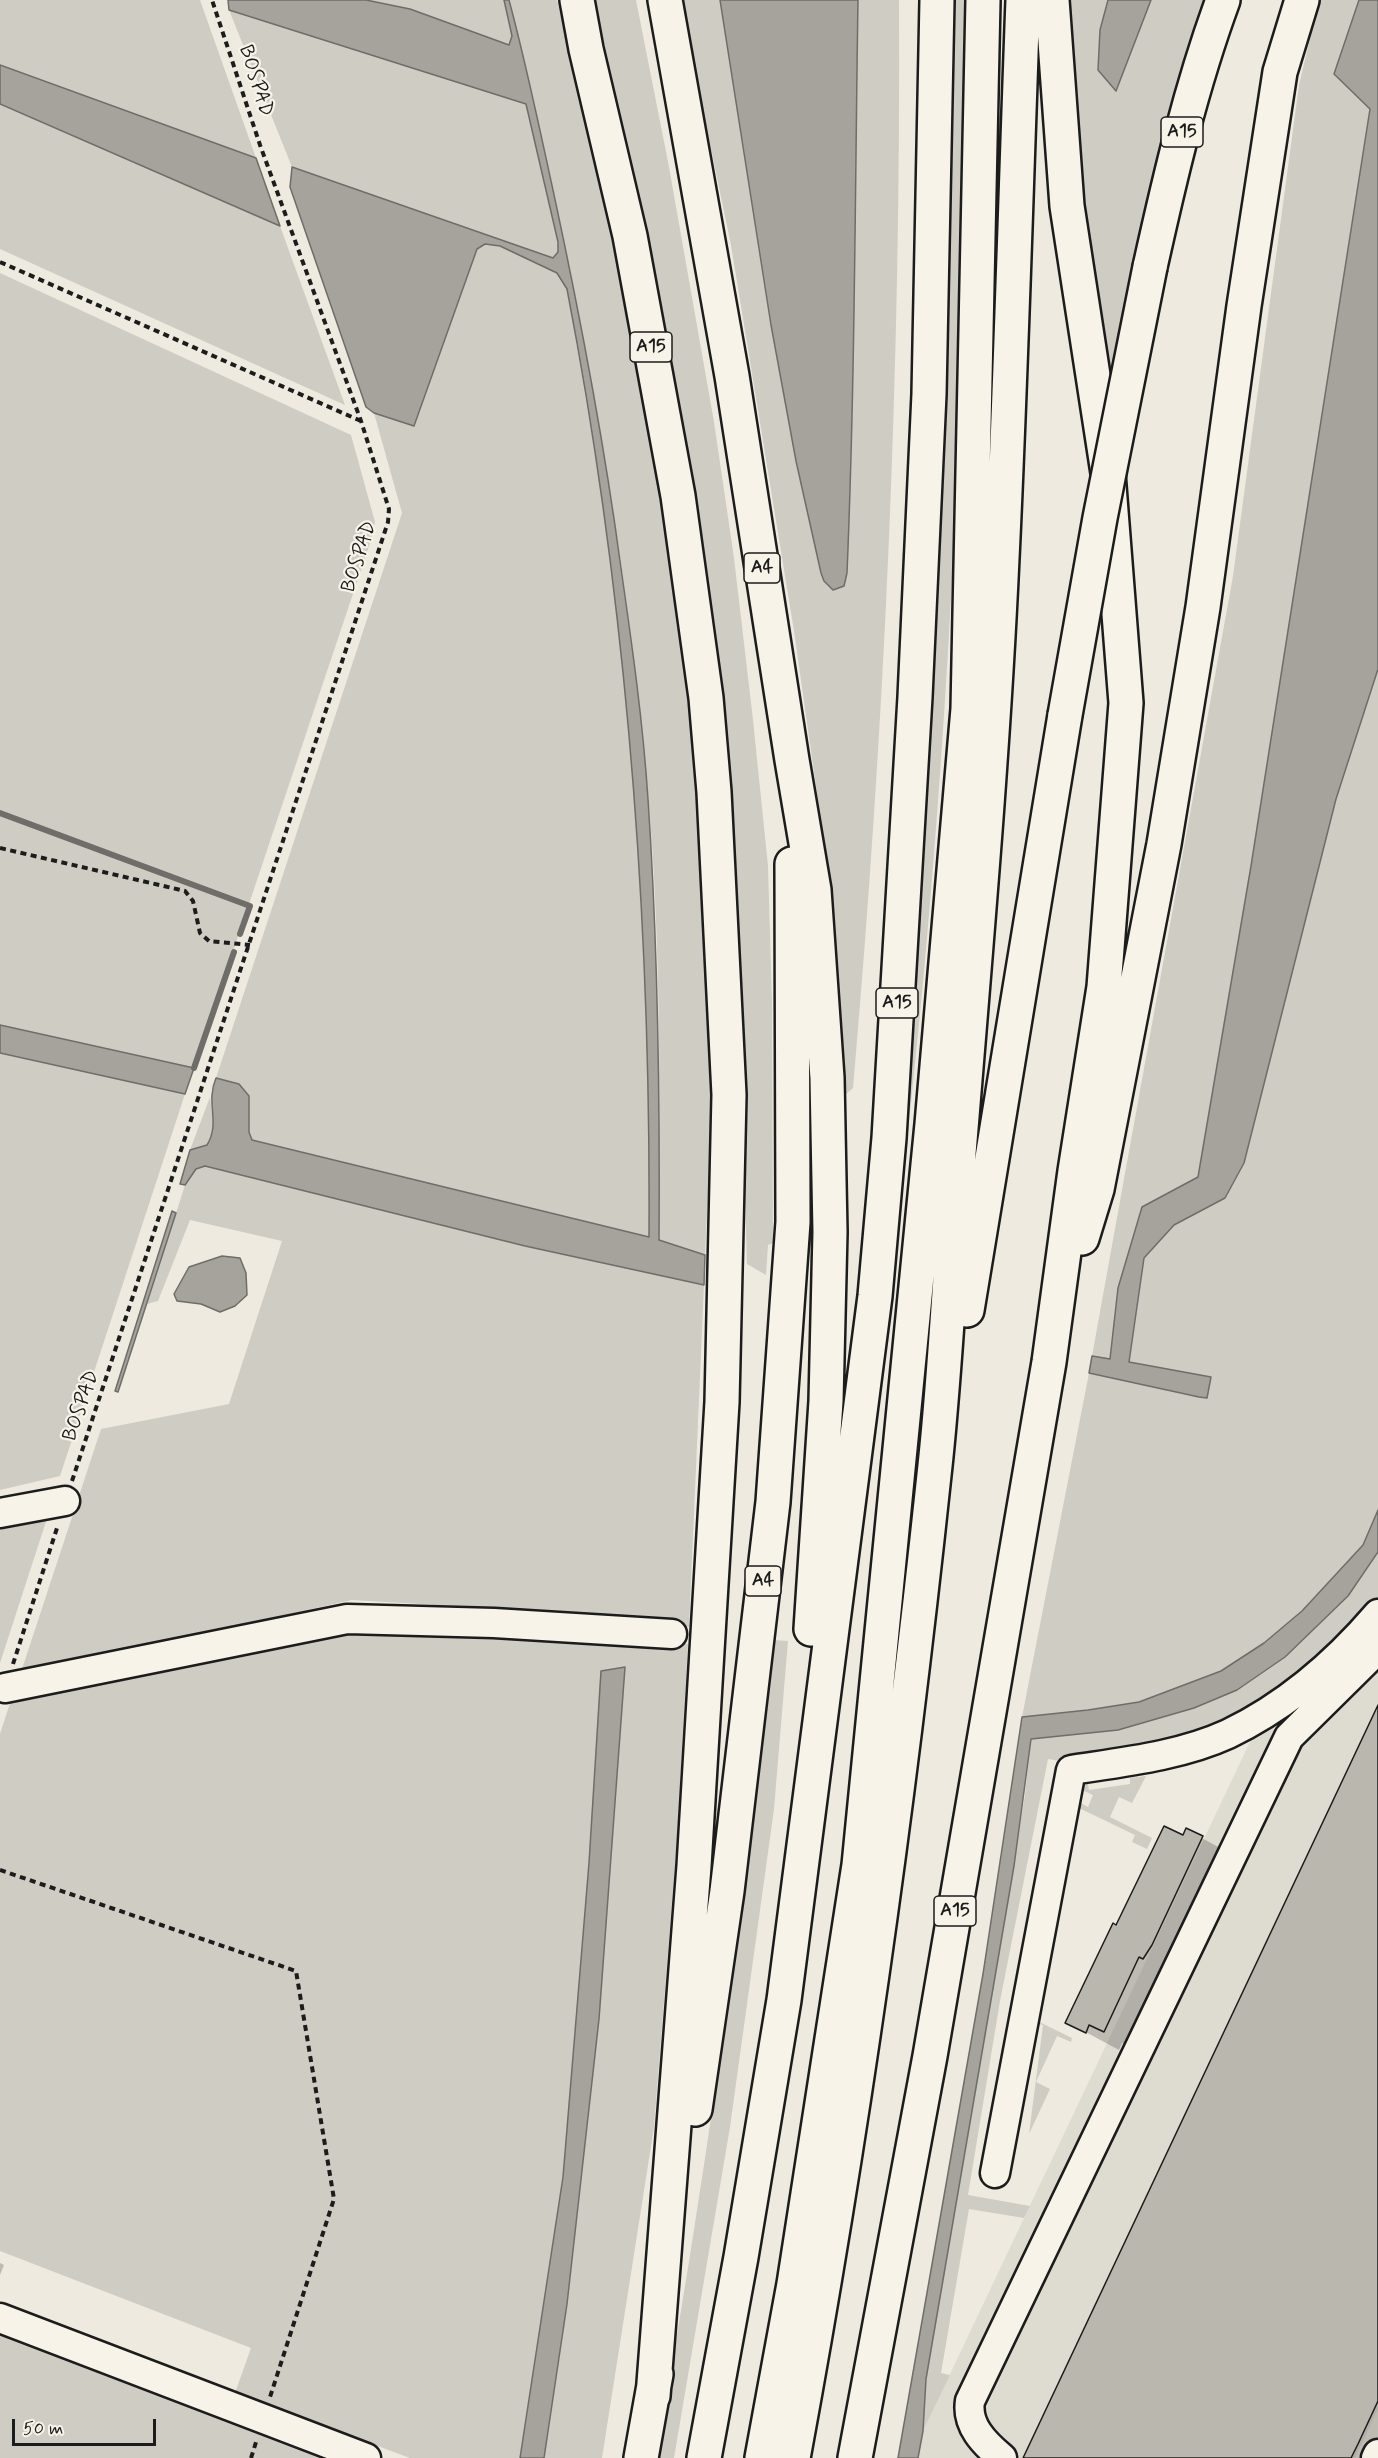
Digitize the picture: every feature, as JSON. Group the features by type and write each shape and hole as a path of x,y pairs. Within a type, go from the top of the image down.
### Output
{"highway":[{"name":"A15","path":"577,0 586,49 630,236 678,496 703,674 714,792 729,1095 720,1438 694,1866 652,2396 641,2458"},
{"name":"A4","path":"664,0 732,376 814,890 827,1077 830,1232 826,1401 818,1550 800,1759 784,2000"},
{"name":"A15","path":"704,2458 741,2257 784,2000 869,1350 889,1138 915,709 929,405 937,0"},
{"name":"A15","path":"762,2458 794,2284 859,1865 932,1124 968,709 983,0"},
{"name":"A15","path":"793,2458 822,2296 893,1825 934,1471 950,1297 953,1224 986,814 1002,562 1023,0"},
{"name":"A15","path":"855,2458 932,2044 1052,1344 1075,1171 1104,987 1126,703 1108,473 1067,206 1052,0"},
{"name":"A15","path":"934,1471 968,1310 1065,715 1100,518 1173,164 1197,73 1223,0"},
{"name":"A15","path":"1052,1344 1097,1189 1164,844 1203,607 1244,306 1280,72 1302,0"},
{"name":"A4","path":"652,2396 728,1891 773,1502 793,1222 792,760"}],"street":[{"path":"0,1513 66,1501"},
{"path":"995,2173 1071,1770 1138,1759 1189,1747 1227,1734 1318,1675 1355,1640 1378,1614"},
{"path":"5,1688 347,1619 494,1623 672,1634"},
{"path":"1002,2458 990,2448 974,2427 968,2413 970,2401 1289,1737 1378,1650"},
{"path":"0,2318 366,2458"}],"path":[{"name":"BOSPAD","path":"5,1688 388,522 387,497 260,144 212,0"},
{"path":"0,262 361,421"},
{"path":"0,848 185,891 193,901 200,933 209,941 250,945"},
{"path":"0,1870 296,1971 334,2199 251,2458"}],"shaded area":[{"path":"0,0 200,0 256,158 0,65"},
{"path":"228,0 366,0 410,9 509,45 512,36 504,0 509,0 553,190 591,378 637,684 646,770 654,909 659,1075 659,1240 705,1255 704,1285 525,1246 205,1166 196,1169 185,1185 180,1184 190,1150 207,1145 211,1137 212,1096 216,1078 239,1084 249,1096 249,1132 252,1140 649,1237 649,1117 645,998 640,879 631,760 620,642 605,524 588,406 567,289 557,273 500,246 485,244 477,249 414,426 374,413 366,407 290,187 292,167 553,258 558,252 558,242 526,104 229,10"},
{"path":"366,0 504,0 512,36 509,45 410,10"},
{"path":"509,0 557,0 603,196 668,518 707,884 715,1049 705,1255 659,1240 657,960 652,849 641,718 611,496 586,349 556,202"},
{"path":"592,0 636,0 669,167 714,422 734,558 768,866 772,1002 773,1243 768,1245 766,1275 747,1264 739,997"},
{"path":"680,0 720,0 771,325 796,461 824,581 847,573 853,358 858,0 899,0 897,272 889,544 874,816 853,1088 844,1096 828,871 794,631 731,245"},
{"path":"720,0 858,0 853,358 847,573 844,586 833,590 824,581 821,573 796,461 771,325"},
{"path":"949,0 968,0 962,350 954,548 942,746 927,943 907,1140 904,1028"},
{"path":"1058,0 1215,0 1116,434 1074,206"},
{"path":"1108,0 1151,0 1116,91 1098,70 1100,30"},
{"path":"1319,0 1378,0 1378,1510 1363,1545 1302,1611 1264,1643 1221,1671 1139,1702 1022,1717 1089,1373 1207,1398 1211,1377 1092,1356 1233,576 1299,85"},
{"path":"1359,0 1378,0 1378,669 1336,799 1244,1163 1225,1198 1174,1225 1144,1258 1129,1362 1211,1377 1207,1398 1089,1373 1092,1356 1110,1359 1118,1288 1142,1207 1198,1177 1251,866 1370,109 1334,74"},
{"path":"229,10 526,103 558,242 558,252 553,258 292,167"},
{"path":"0,65 256,158 280,226 0,104"},
{"path":"0,104 280,226 345,405 0,249"},
{"path":"485,244 500,246 557,273 567,289 596,458 625,668 638,830 646,993 649,1238 251,1140 249,1096 239,1084 216,1078 402,513 374,413 415,425 477,249"},
{"path":"0,273 351,435 375,522 369,546 194,1068 0,1025"},
{"path":"0,1025 194,1068 185,1094 0,1053"},
{"path":"0,1053 185,1094 60,1476 0,1490"},
{"path":"210,1097 214,1133 207,1145 190,1150"},
{"path":"205,1166 525,1246 704,1285 689,1627 660,1625 609,1615 352,1600 27,1672 22,1669 101,1429 229,1404 282,1241 190,1220 158,1301 147,1304 185,1185 196,1169"},
{"path":"172,1211 176,1213 118,1392 115,1391"},
{"path":"222,1256 240,1258 246,1273 247,1295 235,1306 220,1312 201,1304 177,1301 174,1294 189,1267"},
{"path":"53,1500 0,1663 0,1512"},
{"path":"1378,1510 1378,1552 1348,1596 1285,1657 1237,1690 1194,1708 1118,1730 1031,1739 1014,1866 926,2379 923,2431 918,2458 898,2458 983,1974 1022,1717 1139,1702 1221,1671 1264,1643 1302,1611 1363,1545"},
{"path":"1378,1552 1378,1598 1355,1625 1310,1668 1219,1726 1127,1751 1060,1761 1048,1759 1000,2001 968,2195 1030,2206 1024,2218 969,2209 941,2373 950,2375 923,2431 926,2379 1025,1795 1031,1739 1118,1730 1285,1657 1348,1596"},
{"path":"1378,1628 1378,2409 1355,2458 918,2458 923,2431 1257,1727"},
{"path":"331,1629 585,1635 688,1644 677,1839 654,2127 602,2458 544,2458 567,2304 599,2019 624,1667 601,1671 589,1863 563,2177 520,2458 410,2458 235,2393 251,2348 0,2251 0,1734 10,1703 80,1685"},
{"path":"773,1640 788,1641 774,1809 730,2127 674,2458 656,2458 721,2050"},
{"path":"625,1667 599,2019 567,2304 544,2458 520,2458 563,2177 589,1863 601,1671"},
{"path":"1087,1776 1089,1790 1130,1784 1130,1778 1146,1776 1132,1803 1119,1797 1110,1817 1152,1838 1147,1849 1132,1842 1135,1835 1077,1807 1075,1800 1088,1807 1093,1795 1080,1789"},
{"path":"1029,2017 1072,2038 1071,2042 1057,2036 1036,2082 1050,2089 1029,2134 1043,2025 1029,2022"},
{"path":"0,2329 334,2458 0,2458"}],"building":[{"path":"1378,1705 1378,2401 1358,2444 1351,2458 1023,2458"},
{"path":"1164,1826 1183,1835 1186,1828 1203,1836 1152,1945 1143,1959 1139,1957 1104,2032 1089,2025 1086,2033 1065,2023 1113,1923 1116,1925"}],"waterway":[{"path":"0,813 250,906 240,934"},
{"path":"194,1068 234,952"}]}
